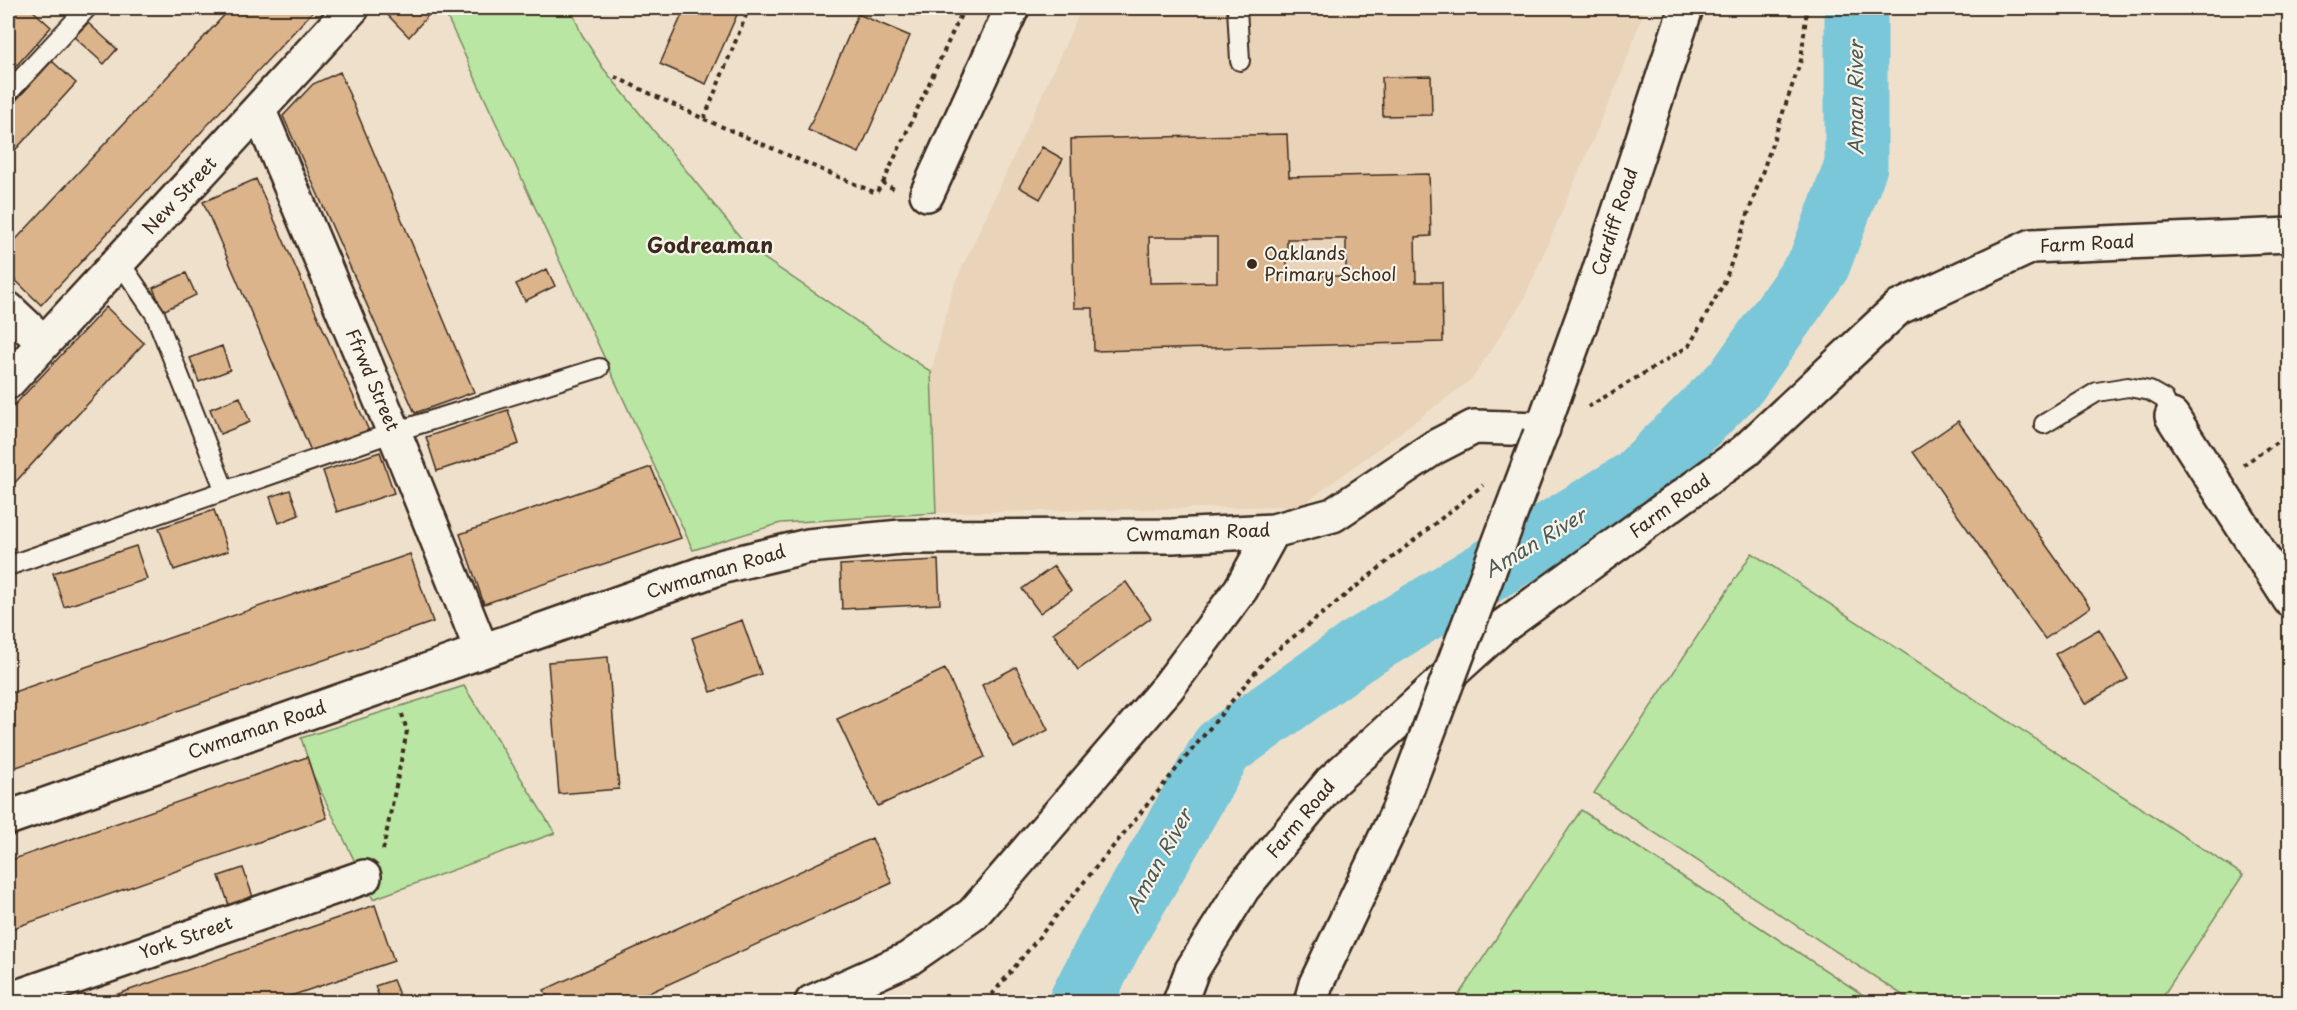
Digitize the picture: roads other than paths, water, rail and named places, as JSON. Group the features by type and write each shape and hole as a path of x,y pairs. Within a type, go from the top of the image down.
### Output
{"street":[{"name":"New Street","path":"8,382 352,8"},
{"path":"927,194 1012,8"},
{"name":"Cardiff Road","path":"1311,1002 1316,984 1400,807 1541,432 1602,261 1686,8"},
{"name":"Ffrwd Street","path":"259,111 394,432 482,651"},
{"name":"Farm Road","path":"1180,1002 1192,970 1243,888 1331,782 1502,627 1745,451 1898,308 2032,246 2289,236"},
{"path":"8,309 43,342"},
{"path":"2172,416 2289,600"},
{"name":"Cwmaman Road","path":"8,818 724,566 808,546 901,537 1172,536 1273,531 1333,516 1435,447 1474,427 1541,432"},
{"path":"812,1002 908,959 973,914 1168,687 1241,589 1273,531"},
{"name":"York Street","path":"8,1000 364,877"}],"lane":[{"path":"8,93 87,8"},
{"path":"1237,8 1240,61"},
{"path":"119,261 155,314 225,491"},
{"path":"8,566 394,432 599,368"},
{"path":"2044,424 2097,392 2128,387 2150,391 2164,399 2172,416"}],"waterway":[{"name":"Aman River","path":"1080,1002 1112,940 1222,748 1356,652 1636,481 1737,381 1819,264 1856,166 1856,8"}],"place":[{"name":"Oaklands Primary School","path":"1252,264"}],"district":[{"name":"Godreaman","path":"710,246"}]}
